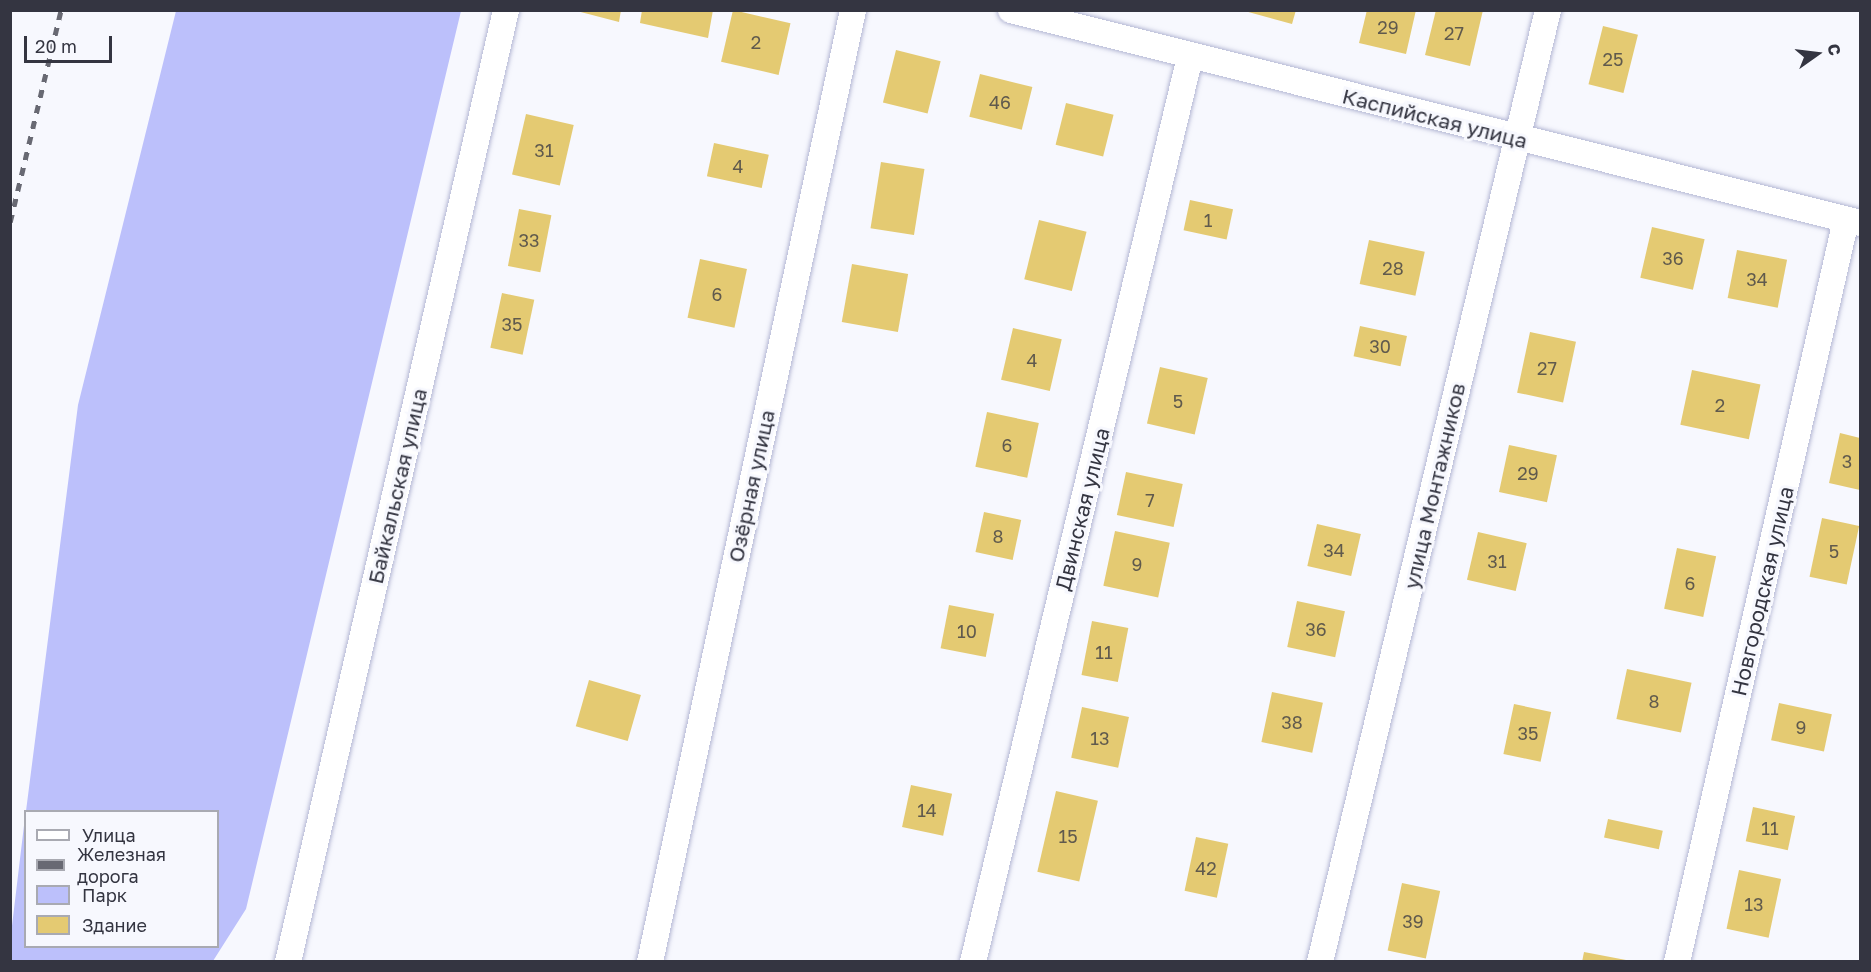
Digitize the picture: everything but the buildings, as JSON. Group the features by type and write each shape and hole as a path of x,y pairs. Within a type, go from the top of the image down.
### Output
{"street":[{"name":"Байкальская улица","path":"288,962 506,10"},
{"name":"Озёрная улица","path":"650,962 853,10"},
{"name":"Каспийская улица","path":"1011,10 1190,57 1853,221"},
{"name":"улица Монтажников","path":"1320,962 1548,10"},
{"name":"Двинская улица","path":"973,962 1190,57"},
{"name":"Новгородская улица","path":"1677,962 1853,221"}],"green space":[{"path":"176,11 461,11 246,909 213,961 11,961 11,934 24,825 24,948 219,948 219,810 26,810 78,405"}],"railway":[{"path":"10,222 61,10"}]}
